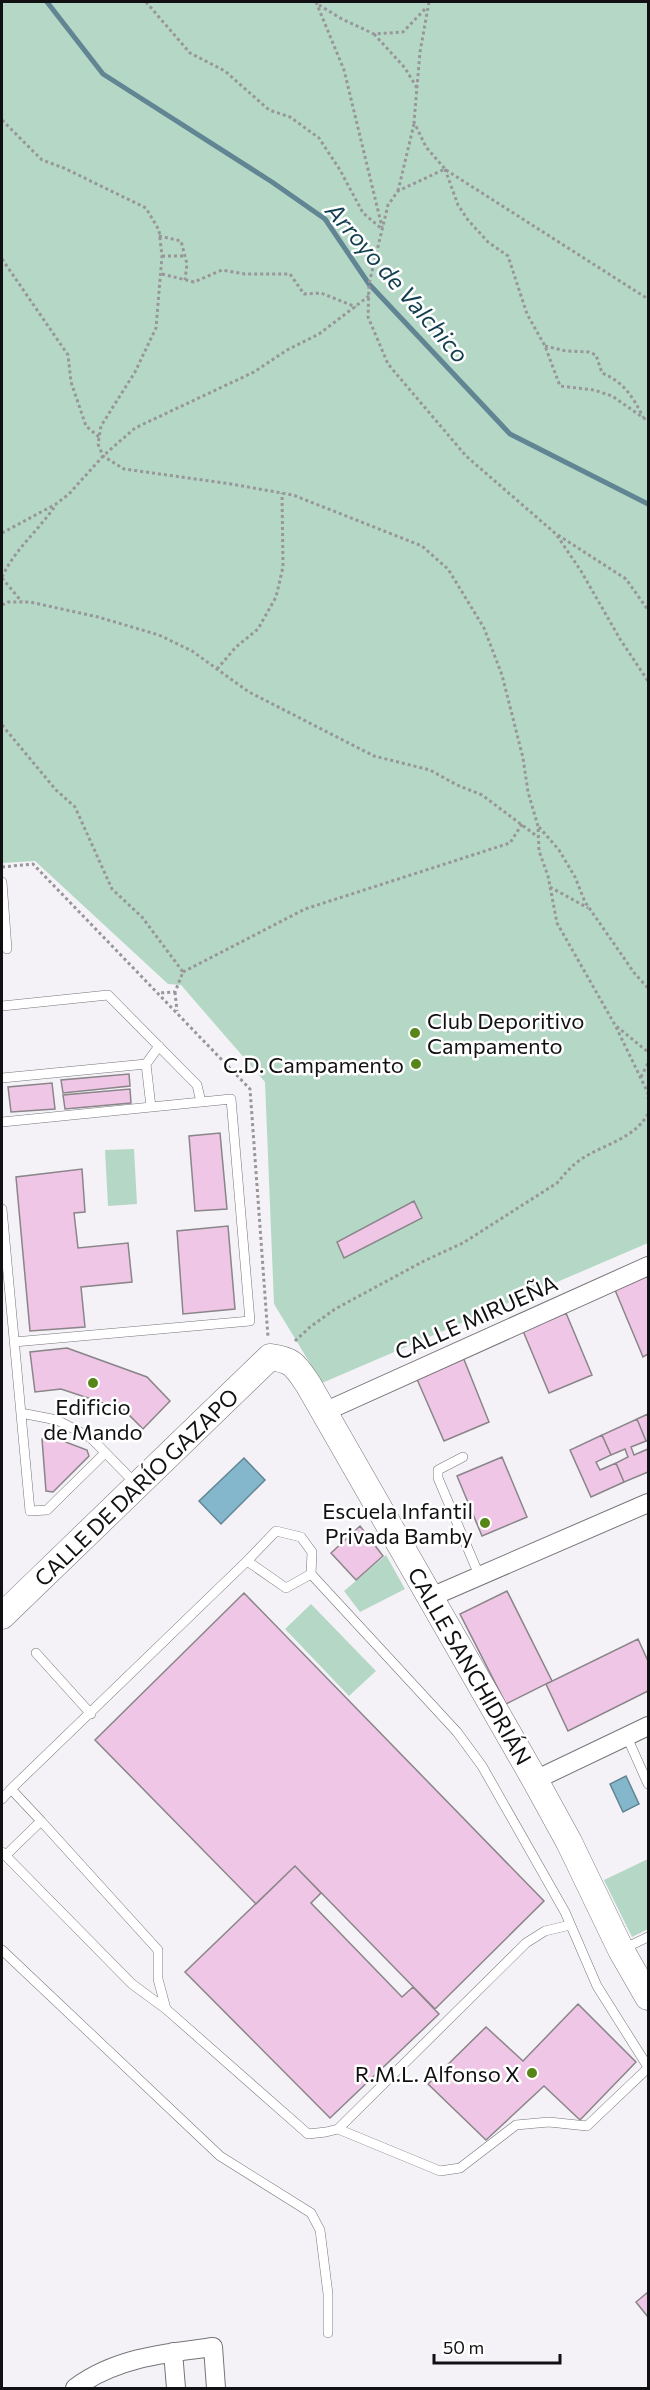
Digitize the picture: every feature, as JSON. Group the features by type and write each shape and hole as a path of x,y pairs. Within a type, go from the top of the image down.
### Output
{"street":[{"name":"CALLE MIRUEÑA","path":"324,1412 648,1266"},
{"name":"CALLE SANCHIDRIÁN","path":"270,1357 286,1359 296,1366 324,1412 535,1780 569,1842 621,1950 648,1997"},
{"name":"CALLE DE DARÍO GAZAPO","path":"2,1616 270,1357"},
{"path":"431,1597 648,1503"},
{"path":"535,1780 648,1726"},
{"path":"75,2388 93,2376 132,2360 213,2347 216,2388"},
{"path":"173,2352 176,2388"}],"lane":[{"path":"2,882 7,949"},
{"path":"2,1006 108,995 197,1085 201,1102"},
{"path":"151,1107 146,1064 159,1046"},
{"path":"2,1078 146,1064"},
{"path":"2,1122 231,1099 250,1322 14,1342"},
{"path":"2,1209 30,1511 47,1510 105,1453"},
{"path":"21,1413 57,1420 91,1438 137,1485"},
{"path":"463,1457 438,1470 438,1478 479,1575"},
{"path":"2,1798 91,1714 276,1531 301,1536 312,1552 310,1574 457,1732 482,1766 570,1925 597,1986 648,2068 587,2126 549,2122 516,2125 460,2168 440,2171 338,2129"},
{"path":"247,1561 286,1588 310,1574"},
{"path":"36,1653 91,1714"},
{"path":"627,1737 648,1784"},
{"path":"12,1789 158,1950 158,1979 166,2009"},
{"path":"41,1821 3,1854 132,1984 166,2009 308,2134 326,2133 338,2129 526,1943 545,1931 570,1925"},
{"path":"621,1950 648,1937"},
{"path":"2,1950 220,2156 311,2213 320,2230 328,2294 328,2332"}],"path":[{"path":"146,2 190,53 225,71 269,110 290,117 319,138 340,170 363,213 382,229"},
{"path":"429,2 414,122 398,191 388,205 369,284 368,317 388,364 466,456 556,534 626,579 648,610"},
{"path":"317,3 344,70 382,229"},
{"path":"317,3 342,19 374,34 405,68 417,88"},
{"path":"374,34 403,32 428,7"},
{"path":"2,120 42,160 64,168 146,208 159,230 162,256 156,328 135,372 101,426 98,444 103,456 124,469 293,495 422,546 448,569 484,628 502,675 523,758 528,792 538,826 539,851 550,887 556,923 615,1025 648,1093 648,1099"},
{"path":"414,122 426,147 445,169 648,299"},
{"path":"398,191 445,169"},
{"path":"445,169 459,206 468,220 488,242 508,256 527,314 545,346 560,386 594,390 612,396 648,421"},
{"path":"159,236 181,241 187,264 185,280"},
{"path":"162,256 185,256"},
{"path":"2,259 68,355 71,382 86,426 99,437"},
{"path":"161,274 194,282 222,270 245,274 290,274 304,294 321,292 356,307"},
{"path":"2,533 56,504 69,494 103,456 135,428 254,372 287,350 319,334 369,296"},
{"path":"545,346 597,355 602,373 615,378 631,393 644,418"},
{"path":"217,669 236,647 258,629 276,597 283,567 282,493"},
{"path":"22,602 2,578 18,549 43,524 56,504"},
{"path":"556,534 582,571 620,639 648,681"},
{"path":"2,605 8,602 22,602 98,617 159,635 192,651 249,692 374,756 430,770 456,785 482,795 538,837"},
{"path":"2,724 56,790 75,807 112,888 142,917 183,972"},
{"path":"177,1013 175,992 183,972 305,909 510,843 522,824"},
{"path":"538,826 559,849 589,909 635,974 648,988"},
{"path":"550,887 589,909"},
{"path":"159,993 175,992"},
{"path":"615,1025 648,1052"},
{"path":"641,1078 648,1063"}],"green space":[{"path":"2,2 648,2 648,1243 322,1383 274,1304 265,1082 181,985 168,984 35,861 2,863"},
{"path":"134,1149 137,1204 108,1206 105,1150"},
{"path":"386,1555 405,1589 360,1612 344,1591"},
{"path":"311,1604 376,1671 349,1696 285,1629"},
{"path":"648,1859 648,1929 632,1937 604,1880"}],"water":[{"path":"244,1458 265,1480 221,1524 199,1501"},
{"path":"626,1776 639,1804 623,1812 610,1784"}],"building":[{"path":"129,1074 130,1086 63,1093 61,1080"},
{"path":"52,1083 55,1109 11,1112 8,1087"},
{"path":"130,1089 131,1103 65,1109 63,1095"},
{"path":"220,1133 227,1209 195,1211 189,1136"},
{"path":"82,1169 85,1212 74,1213 78,1248 128,1243 132,1282 81,1287 85,1327 30,1331 16,1177"},
{"path":"414,1201 422,1218 344,1258 337,1242"},
{"path":"228,1226 235,1309 183,1314 177,1231"},
{"path":"648,1276 648,1354 643,1357 615,1290"},
{"path":"566,1313 592,1375 549,1393 523,1331"},
{"name":"Edificio de Mando","path":"67,1348 147,1377 170,1401 143,1429 124,1410 61,1389 35,1392 30,1352"},
{"path":"463,1357 489,1422 444,1441 416,1377"},
{"path":"648,1414 648,1440 646,1441 637,1419"},
{"path":"637,1419 646,1441 631,1447 634,1455 648,1449 648,1472 624,1482 616,1463 628,1457 625,1449 611,1455 602,1435"},
{"path":"47,1435 87,1450 89,1456 53,1492 46,1491 42,1439"},
{"path":"602,1435 611,1455 596,1462 600,1470 616,1463 624,1482 591,1497 570,1450"},
{"path":"502,1457 527,1517 482,1536 457,1476"},
{"path":"360,1526 383,1556 356,1580 331,1553"},
{"path":"507,1591 552,1681 506,1704 460,1614"},
{"path":"244,1593 544,1901 435,2009 295,1866 256,1904 95,1740"},
{"path":"638,1639 648,1661 648,1691 568,1731 546,1684"},
{"path":"295,1866 321,1893 311,1903 402,1997 413,1987 439,2014 330,2118 185,1972"},
{"name":"R.M.L. Alfonso X","path":"578,2004 636,2062 580,2120 544,2086 486,2140 428,2084 486,2027 523,2061"},
{"path":"648,2292 648,2317 636,2302"}],"waterway":[{"name":"Arroyo de Valchico","path":"47,2 103,74 272,182 325,219 369,284 510,434 648,504"}],"place":[{"name":"Club Deporitivo Campamento","path":"415,1033"},
{"name":"C.D. Campamento","path":"416,1064"},
{"name":"Edificio de Mando","path":"93,1383"},
{"name":"Escuela Infantil Privada Bamby","path":"485,1523"},
{"name":"R.M.L. Alfonso X","path":"532,2073"}]}
